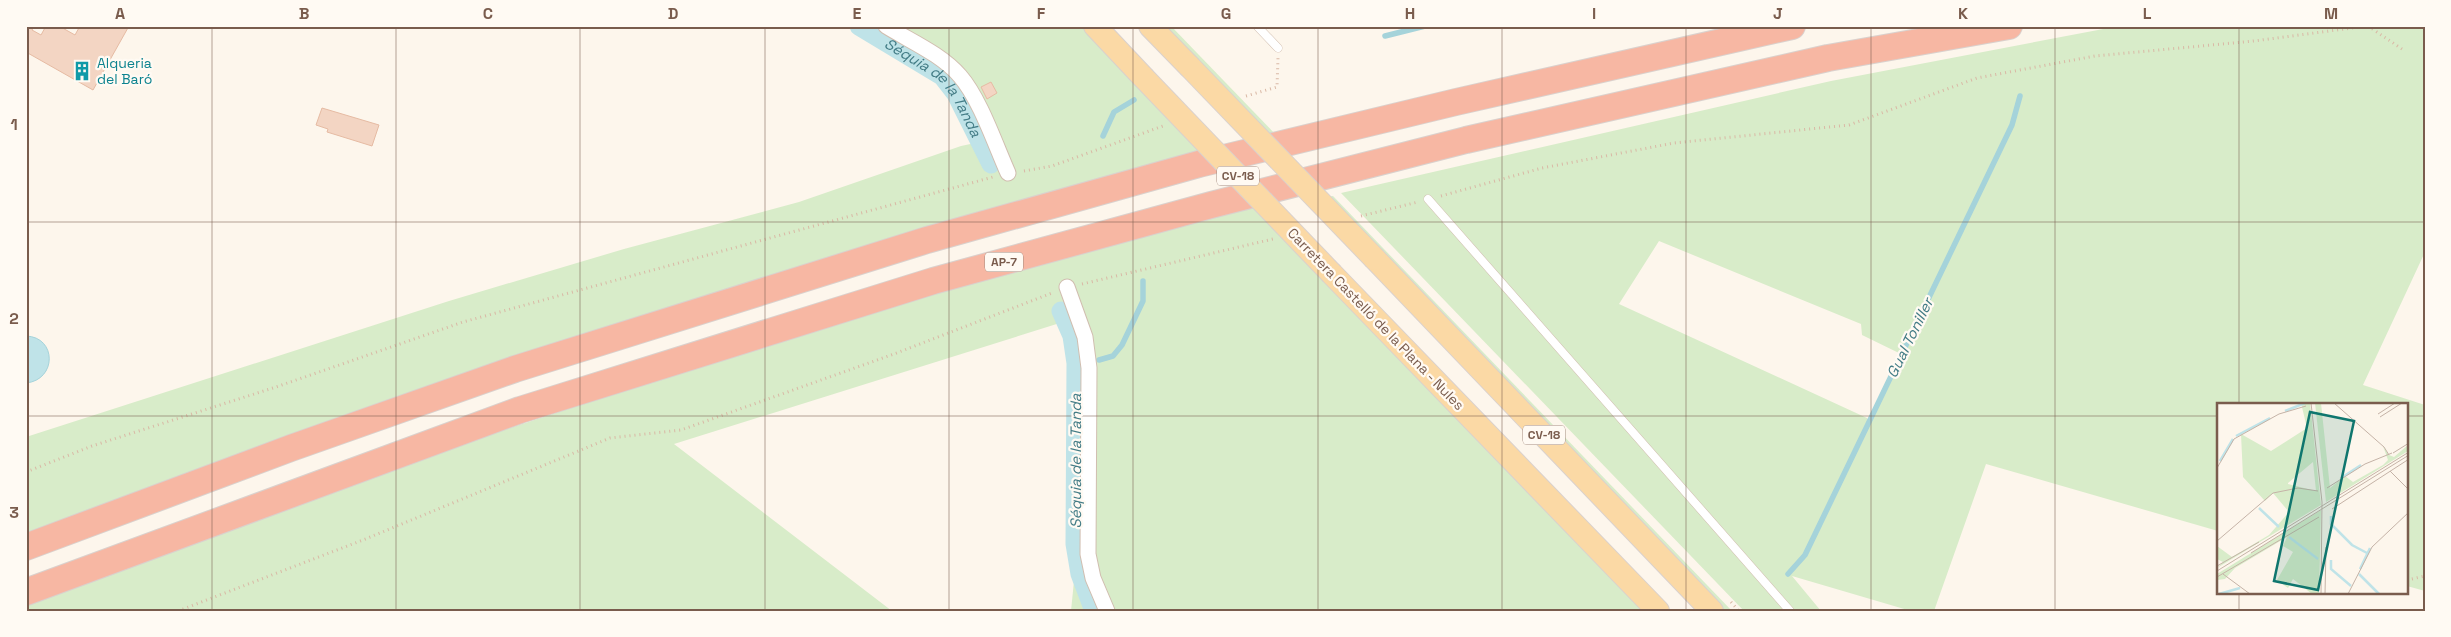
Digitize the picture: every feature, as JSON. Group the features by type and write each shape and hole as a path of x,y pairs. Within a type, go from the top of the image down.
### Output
{"highway":[{"path":"26,547 291,448 515,369 927,240 1199,164 1456,102 1792,26"},
{"name":"AP-7","path":"26,592 520,410 933,281 1211,205 1466,140 1828,58 2009,26"}],"main road":[{"name":"Carretera Castelló de la Plana - Nules","path":"1094,26 1658,611"},
{"name":"CV-18","path":"1150,26 1712,611"}],"street":[{"path":"886,26 940,59 960,76 980,110 1008,173"},
{"path":"1067,287 1085,337 1089,368 1088,554 1093,578 1107,611"}],"lane":[{"path":"1257,26 1278,48"},
{"path":"1428,199 1790,611"}],"path":[{"path":"1353,218 1542,168 1674,143 1849,124 1977,78 2085,58 2254,41 2367,26 2402,50"},
{"path":"26,472 92,446 276,387 464,322 1008,173"},
{"path":"178,611 363,540 610,438 681,430 894,354 1067,287 1278,238"},
{"path":"2408,580 2425,576"}],"green space":[{"path":"888,26 1082,26 1204,155 26,536 26,437 449,301 624,249 799,202 961,146 994,139 961,75"},
{"path":"1164,26 1171,26 1276,135 1269,137"},
{"path":"2119,26 2425,26 2425,252 2363,385 2425,405 2425,591 2408,586 2408,403 2217,403 2217,531 1986,464 1934,611 1911,611 1792,576 1821,611 1744,611 1341,193 1831,81","holes":["1659,241 1861,324 1862,335 1903,355 1870,423 1867,418 1619,304"]},
{"path":"1333,196 1732,611 1724,611 1326,197"},
{"path":"1252,204 1643,611 1071,611 1075,571 1088,554 1090,368 1079,317 674,444 892,611 26,611 26,604 468,442 770,342"}],"water":[{"path":"26,336 36,338 43,343 48,351 49,359 48,367 43,375 36,380 26,383"}],"building":[{"name":"Alqueria del Baró","path":"26,26 34,26 32,30 41,35 46,26 59,26 75,35 80,26 129,26 93,90 26,52"},
{"path":"991,82 997,93 987,99 981,87"},
{"path":"322,108 379,125 372,146 327,132 328,129 316,125"}],"waterway":[{"name":"Séquia de la Tanda","path":"859,26 942,76 956,94 991,164"},
{"path":"1385,36 1425,26"},
{"name":"Gual Toniller","path":"1788,574 1805,555 2012,125 2020,96"},
{"path":"1103,136 1114,112 1134,100"},
{"path":"1099,360 1113,356 1122,345 1143,301 1143,281"},
{"name":"Séquia de la Tanda","path":"1061,311 1072,336 1076,363 1075,544 1080,574 1094,611"}],"place":[{"name":"Alqueria del Baró","path":"82,71"}]}
